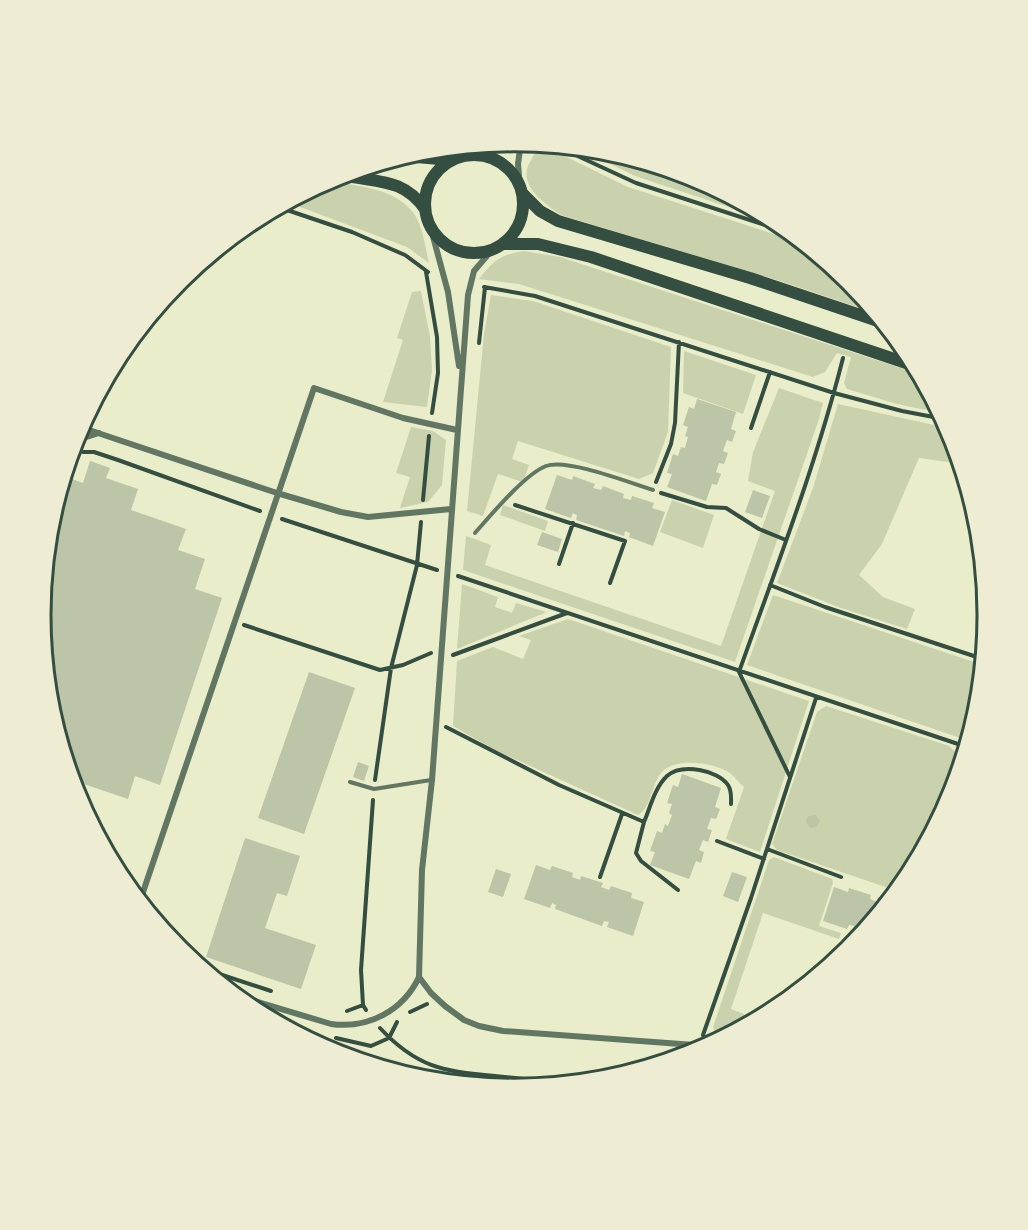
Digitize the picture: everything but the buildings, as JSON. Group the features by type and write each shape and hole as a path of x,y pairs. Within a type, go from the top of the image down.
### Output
{"main road":[{"path":"362,178 400,187 415,196 425,209 431,229 445,244 472,254 492,250 504,244 514,234 521,221 524,207 517,179 508,168 488,153"},
{"path":"425,209 428,186 434,175 452,160 467,155"},
{"path":"437,159 452,160"},
{"path":"521,190 540,211 558,221 750,278 868,318"},
{"path":"504,244 538,244 591,257 901,361"}],"street":[{"path":"520,152 518,164 521,190"},
{"path":"431,229 444,277 461,375"},
{"path":"263,1004 331,1024 347,1026 373,1021 389,1012 412,991 419,977 422,870 432,780 461,375 470,285 474,271 492,250"},
{"path":"143,892 314,388 403,418 457,430"},
{"path":"90,430 341,512 368,517 452,509"},
{"path":"86,437 99,433"},
{"path":"419,977 445,1006 464,1020 479,1026 503,1031 687,1044"}],"lane":[{"path":"475,533 502,502 546,466 568,465 653,490"},
{"path":"350,782 374,789 432,780"}],"path":[{"path":"580,157 636,183 761,224"},
{"path":"289,211 351,232 405,255 426,272 444,277"},
{"path":"426,272 437,337 438,373 430,425 417,565 391,668 374,789 361,959 363,1005 373,1021 401,1049 435,1067 464,1074 499,1078"},
{"path":"470,285 535,296 834,393 932,416"},
{"path":"679,342 675,423 671,444 653,490 706,507 726,508 759,529 786,540"},
{"path":"790,777 739,672 806,484 843,358"},
{"path":"752,428 770,372"},
{"path":"502,502 625,541 610,583"},
{"path":"559,564 573,523"},
{"path":"457,576 816,698 959,743"},
{"path":"770,585 825,607 975,656"},
{"path":"234,621 380,670 430,653 455,656 567,613"},
{"path":"703,1034 764,859 816,698"},
{"path":"446,727 519,766 644,822"},
{"path":"678,890 641,861 636,853 644,822 660,786 668,776 678,771 691,769 716,776 727,783 731,792 731,804"},
{"path":"600,877 622,814"},
{"path":"717,842 764,859"},
{"path":"767,849 841,877"},
{"path":"224,976 274,992"},
{"path":"338,1011 346,1011 363,1005"},
{"path":"406,1013 425,1005"},
{"path":"389,1038 401,1018"}],"green space":[{"path":"535,153 562,155 628,187 779,236 819,267 860,308 777,280 561,215 548,206 531,188 527,174 528,166"},
{"path":"605,161 634,168 691,187 739,211 635,176"},
{"path":"347,184 384,192 403,202 415,215 423,235 429,263 407,247 298,206"},
{"path":"524,251 560,257 906,370 929,411 847,389 844,383 851,357 837,353 825,372 813,377 519,284 479,279 498,259"},
{"path":"421,291 430,336 432,371 427,407 383,402 403,340 397,338 412,292"},
{"path":"491,295 533,301 671,347 668,432 653,473 639,479 518,441 512,459 529,465 523,482 498,474 483,516 467,511 484,334"},
{"path":"684,351 756,375 743,414 683,393"},
{"path":"779,388 823,403 735,662 463,570 466,536 491,545 485,565 721,646 775,491 748,481 753,452"},
{"path":"838,404 936,425 951,463 919,458 882,544 859,575 883,597 915,609 907,629 841,608 777,583 813,488"},
{"path":"411,427 433,431 446,440 442,485 428,502 400,508 410,477 396,473"},
{"path":"672,500 714,515 703,548 660,532"},
{"path":"503,505 548,521 545,531 500,515"},
{"path":"462,584 498,597 495,607 512,613 516,603 547,612 457,649"},
{"path":"773,595 974,662 960,738 747,665"},
{"path":"568,619 809,701 760,852 726,839 744,787 724,769 696,763 669,767 659,776 646,807 638,815 493,749 453,726 457,661 493,647 523,659 531,640 519,636"},
{"path":"826,706 949,746 956,752 942,792 929,820 915,847 888,888 777,850 772,844 817,712"},
{"path":"774,857 832,879 833,883 819,926 841,933 839,939 763,913 731,1009 744,1014 743,1018 715,1032 713,1027 769,860"}]}
